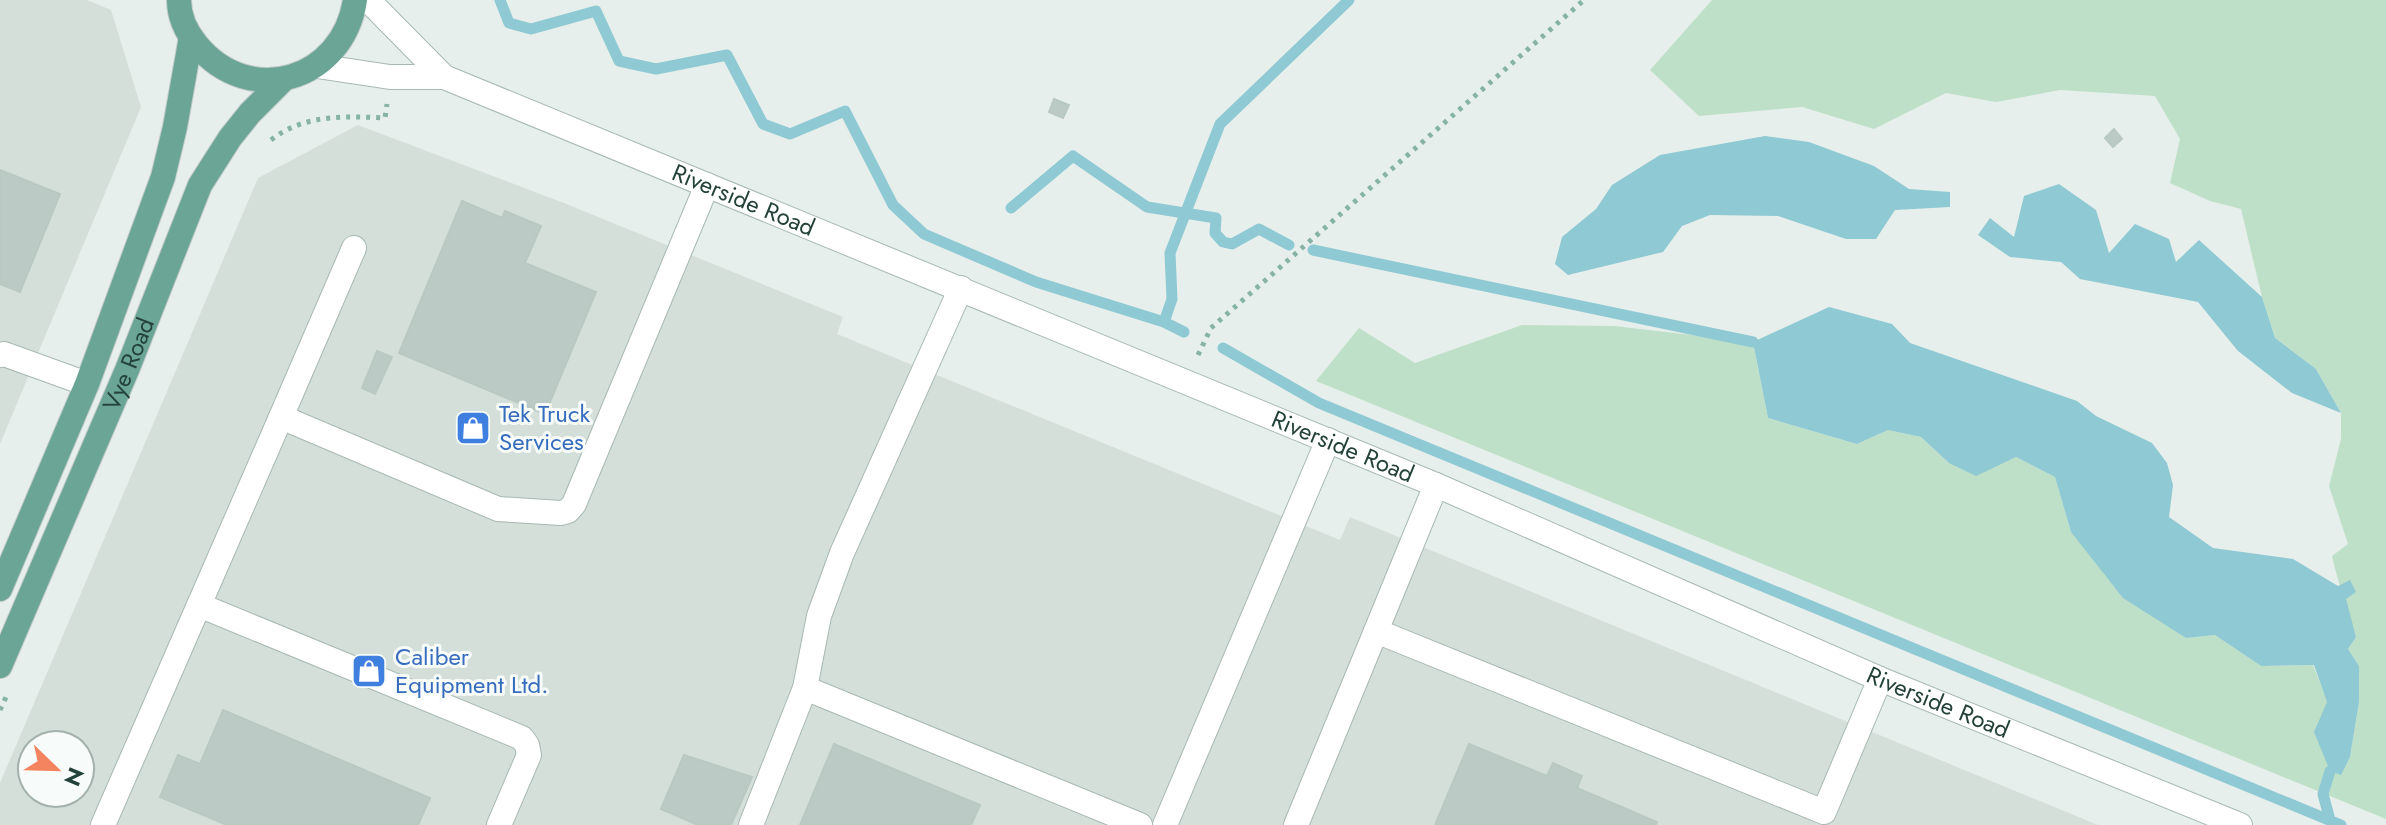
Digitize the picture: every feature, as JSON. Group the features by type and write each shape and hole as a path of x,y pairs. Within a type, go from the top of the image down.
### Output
{"main road":[{"path":"176,2 191,37 208,58 231,73 257,80 284,79 317,66 339,45 352,18 355,0"},
{"name":"Vye Road","path":"0,589 87,384 163,177 191,37"},
{"name":"Vye Road","path":"0,666 116,396 200,185 230,138 284,79"}],"street":[{"name":"Riverside Road","path":"368,0 444,77"},
{"name":"Riverside Road","path":"317,66 390,77 444,77 1328,440 1880,679 2240,825"},
{"path":"281,417 498,509 568,511 574,504 707,185"},
{"path":"107,824 354,248"},
{"path":"751,825 805,688 819,616 842,553 961,288"},
{"path":"0,355 87,384"},
{"path":"1165,825 1328,440"},
{"path":"1296,825 1436,485"},
{"path":"199,605 522,738 529,755 499,825"},
{"path":"1376,631 1821,819 1880,679"},
{"path":"805,688 1140,825"}],"path":[{"path":"1185,381 1211,328 1584,0"},
{"path":"265,144 284,130 320,118 385,118 390,77"}],"shaded area":[{"path":"0,0 87,0 111,10 141,107 0,444"},
{"path":"358,125 564,203 843,317 837,334 1340,540 1350,517 2098,825 0,825 0,783 16,745 16,809 96,809 96,729 23,729 258,178"}],"green space":[{"path":"1712,0 2386,0 2386,819 1316,381 1359,328 1415,363 1522,325 1614,326 1753,342 1768,418 1857,444 1888,430 1921,437 1949,463 2016,457 2055,477 2071,532 2186,638 2215,635 2261,666 2313,665 2350,757 2359,702 2359,666 2348,649 2356,637 2332,556 2348,544 2329,486 2341,439 2341,413 2316,369 2275,338 2241,209 2210,201 2170,183 2180,139 2155,96 2060,90 1996,102 1946,93 1874,129 1802,107 1699,116 1650,70"}],"water":[{"path":"1765,136 1809,142 1874,166 1909,189 1950,192 1950,207 1895,210 1876,239 1846,239 1778,216 1710,215 1682,226 1663,252 1568,275 1555,264 1562,237 1596,209 1612,185 1660,155"},
{"path":"2059,184 2096,210 2109,253 2135,224 2169,239 2176,262 2199,240 2262,297 2275,338 2316,369 2341,413 2292,393 2238,351 2198,302 2080,279 2061,262 2010,257 1978,235 1990,218 2014,237 2024,196"},
{"path":"1829,307 1892,324 1910,343 2077,401 2096,416 2152,443 2167,463 2173,485 2169,517 2213,548 2293,559 2338,586 2350,580 2356,592 2346,599 2356,637 2348,649 2359,666 2359,702 2350,757 2341,775 2330,771 2314,732 2327,702 2314,665 2261,666 2215,635 2186,638 2123,598 2071,532 2055,477 2016,457 1976,476 1949,463 1921,437 1888,430 1857,444 1768,418 1753,342"}],"building":[{"path":"1054,99 1069,105 1063,118 1049,112"},
{"path":"2114,129 2122,139 2113,147 2105,138"},
{"path":"0,170 60,194 20,292 0,284"},
{"path":"462,201 502,218 505,211 541,226 525,263 596,292 545,414 399,353"},
{"path":"377,351 392,357 375,394 362,388"},
{"path":"223,710 430,798 418,825 227,825 160,797 178,755 200,764"},
{"path":"834,744 980,805 971,825 800,825"},
{"path":"1469,744 1547,776 1553,763 1582,776 1577,788 1657,822 1656,825 1435,825"},
{"path":"684,755 752,777 731,825 698,825 661,809"}],"waterway":[{"path":"500,0 509,23 531,29 596,11 619,61 656,69 727,55 763,124 790,134 845,111 893,205 924,234 1036,282 1164,322 1184,332"},
{"path":"1164,322 1172,299 1170,253 1220,124 1349,0"},
{"path":"1011,208 1073,156 1147,207 1216,218 1215,233 1223,242 1232,244 1259,229 1289,245"},
{"path":"1313,250 1753,342"},
{"path":"1223,348 1319,403 2341,825"},
{"path":"2330,771 2323,794 2330,820"}],"place":[{"name":"Tek Truck Services","path":"473,428"},
{"name":"Caliber Equipment Ltd.","path":"369,671"}]}
